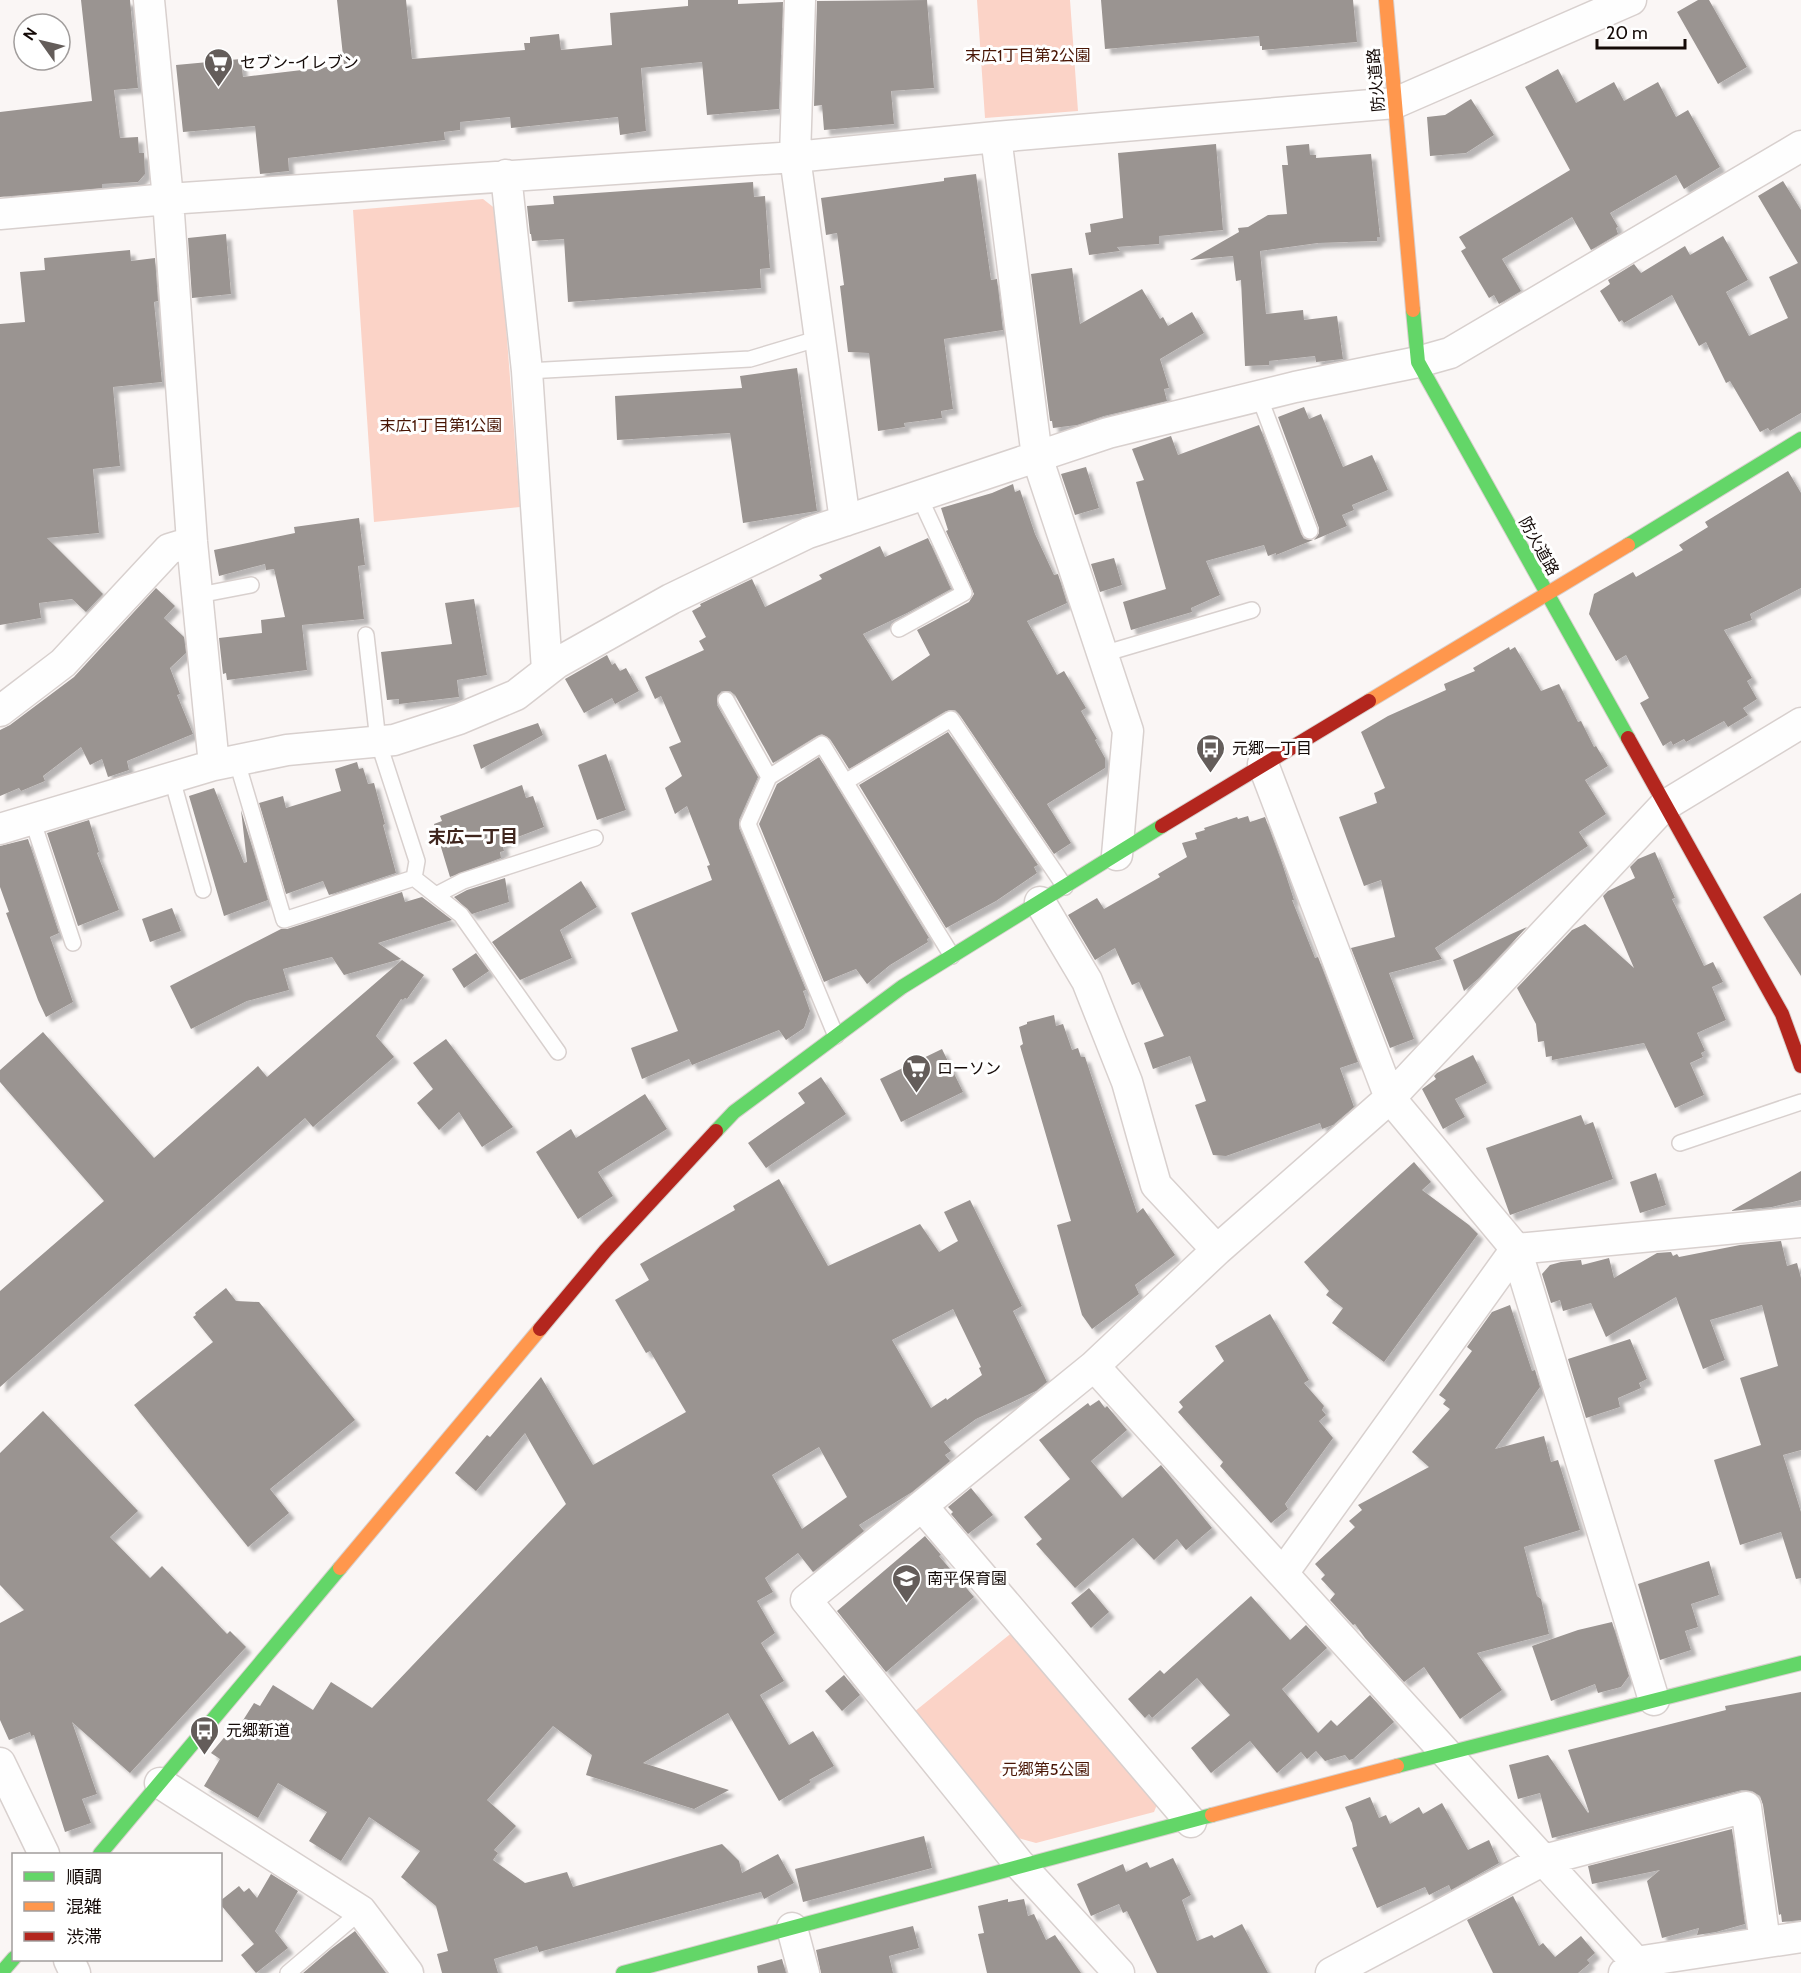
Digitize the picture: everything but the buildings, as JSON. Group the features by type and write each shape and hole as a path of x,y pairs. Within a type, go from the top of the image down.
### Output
{"street":[{"path":"149,0 168,200 192,542 226,763"},
{"path":"800,0 795,157 845,521"},
{"name":"防火道路","path":"1386,0 1418,362 1782,1014 1801,1066"},
{"path":"0,214 506,175 795,157 996,137 1395,103 1631,0"},
{"path":"996,137 1037,457 1128,731 1117,855"},
{"path":"0,829 226,763 288,750 394,740 459,719 516,694 547,670 671,599 808,533 1108,433 1450,353 1801,146"},
{"path":"506,175 527,371 547,670"},
{"path":"101,1853 606,1250 734,1112 902,987 1263,764 1547,595 1801,439"},
{"path":"0,711 63,663 169,549 192,542"},
{"path":"1119,1973 1020,1865 807,1600 1094,1366 1217,1250 1390,1098 1664,806 1801,723"},
{"path":"1263,764 1390,1098 1516,1249 1654,1700"},
{"path":"1052,894 1126,1082 1156,1185 1217,1250"},
{"path":"1283,1573 1516,1249 1801,1222"},
{"path":"1094,1366 1544,1860 1636,1969 1801,1936"},
{"path":"922,1506 1191,1822"},
{"path":"623,1973 1020,1865 1191,1822 1279,1796 1801,1663"},
{"path":"0,1763 44,1853"},
{"path":"160,1783 360,1911 408,1973"},
{"path":"1331,1973 1544,1860 1746,1807 1765,1942"},
{"path":"792,1928 804,1973"},
{"path":"1,1973 12,1960"}],"lane":[{"path":"527,371 750,359 820,338"},
{"path":"1259,396 1310,531"},
{"path":"899,629 964,592 919,496"},
{"path":"199,595 251,585"},
{"path":"1102,654 1252,610"},
{"path":"366,635 378,741 417,861 414,878"},
{"path":"726,700 769,777"},
{"path":"845,782 951,719 1052,894"},
{"path":"836,1036 748,824 769,777 822,744 952,956"},
{"path":"226,763 284,920 414,878"},
{"path":"172,779 203,890"},
{"path":"32,819 74,943"},
{"path":"436,895 463,881 595,838"},
{"path":"414,878 461,915 558,1052"},
{"path":"1680,1143 1801,1102"},
{"path":"288,1973 360,1911"}],"green space":[{"name":"末広1丁目第2公園","path":"977,0 1070,0 1078,111 985,118"},
{"name":"末広1丁目第1公園","path":"483,199 497,210 520,507 374,522 353,210"},
{"name":"元郷第5公園","path":"1014,1631 1158,1802 1154,1812 1036,1843 1018,1838 914,1712"}],"traffic: fast":[{"path":"1413,310 1418,362 1628,738"},
{"path":"1628,545 1801,439"},
{"path":"716,1131 734,1112 902,987 1162,826"},
{"path":"101,1853 340,1568"},
{"path":"1397,1766 1801,1663"},
{"path":"623,1973 1212,1815"},
{"path":"1,1973 12,1960"}],"traffic: slow":[{"path":"1386,0 1413,310"},
{"path":"1369,701 1628,545"},
{"path":"340,1568 540,1329"},
{"path":"1212,1815 1397,1766"}],"traffic: jam":[{"path":"1162,826 1369,701"},
{"path":"1628,738 1782,1014 1801,1066"},
{"path":"540,1329 606,1250 716,1131"}],"place":[{"name":"セブン-イレブン","path":"219,88"},
{"name":"元郷一丁目","path":"1211,774"},
{"name":"ローソン","path":"916,1094"},
{"name":"南平保育園","path":"906,1604"},
{"name":"元郷新道","path":"205,1756"}],"district":[{"name":"末広一丁目","path":"473,837"}]}
